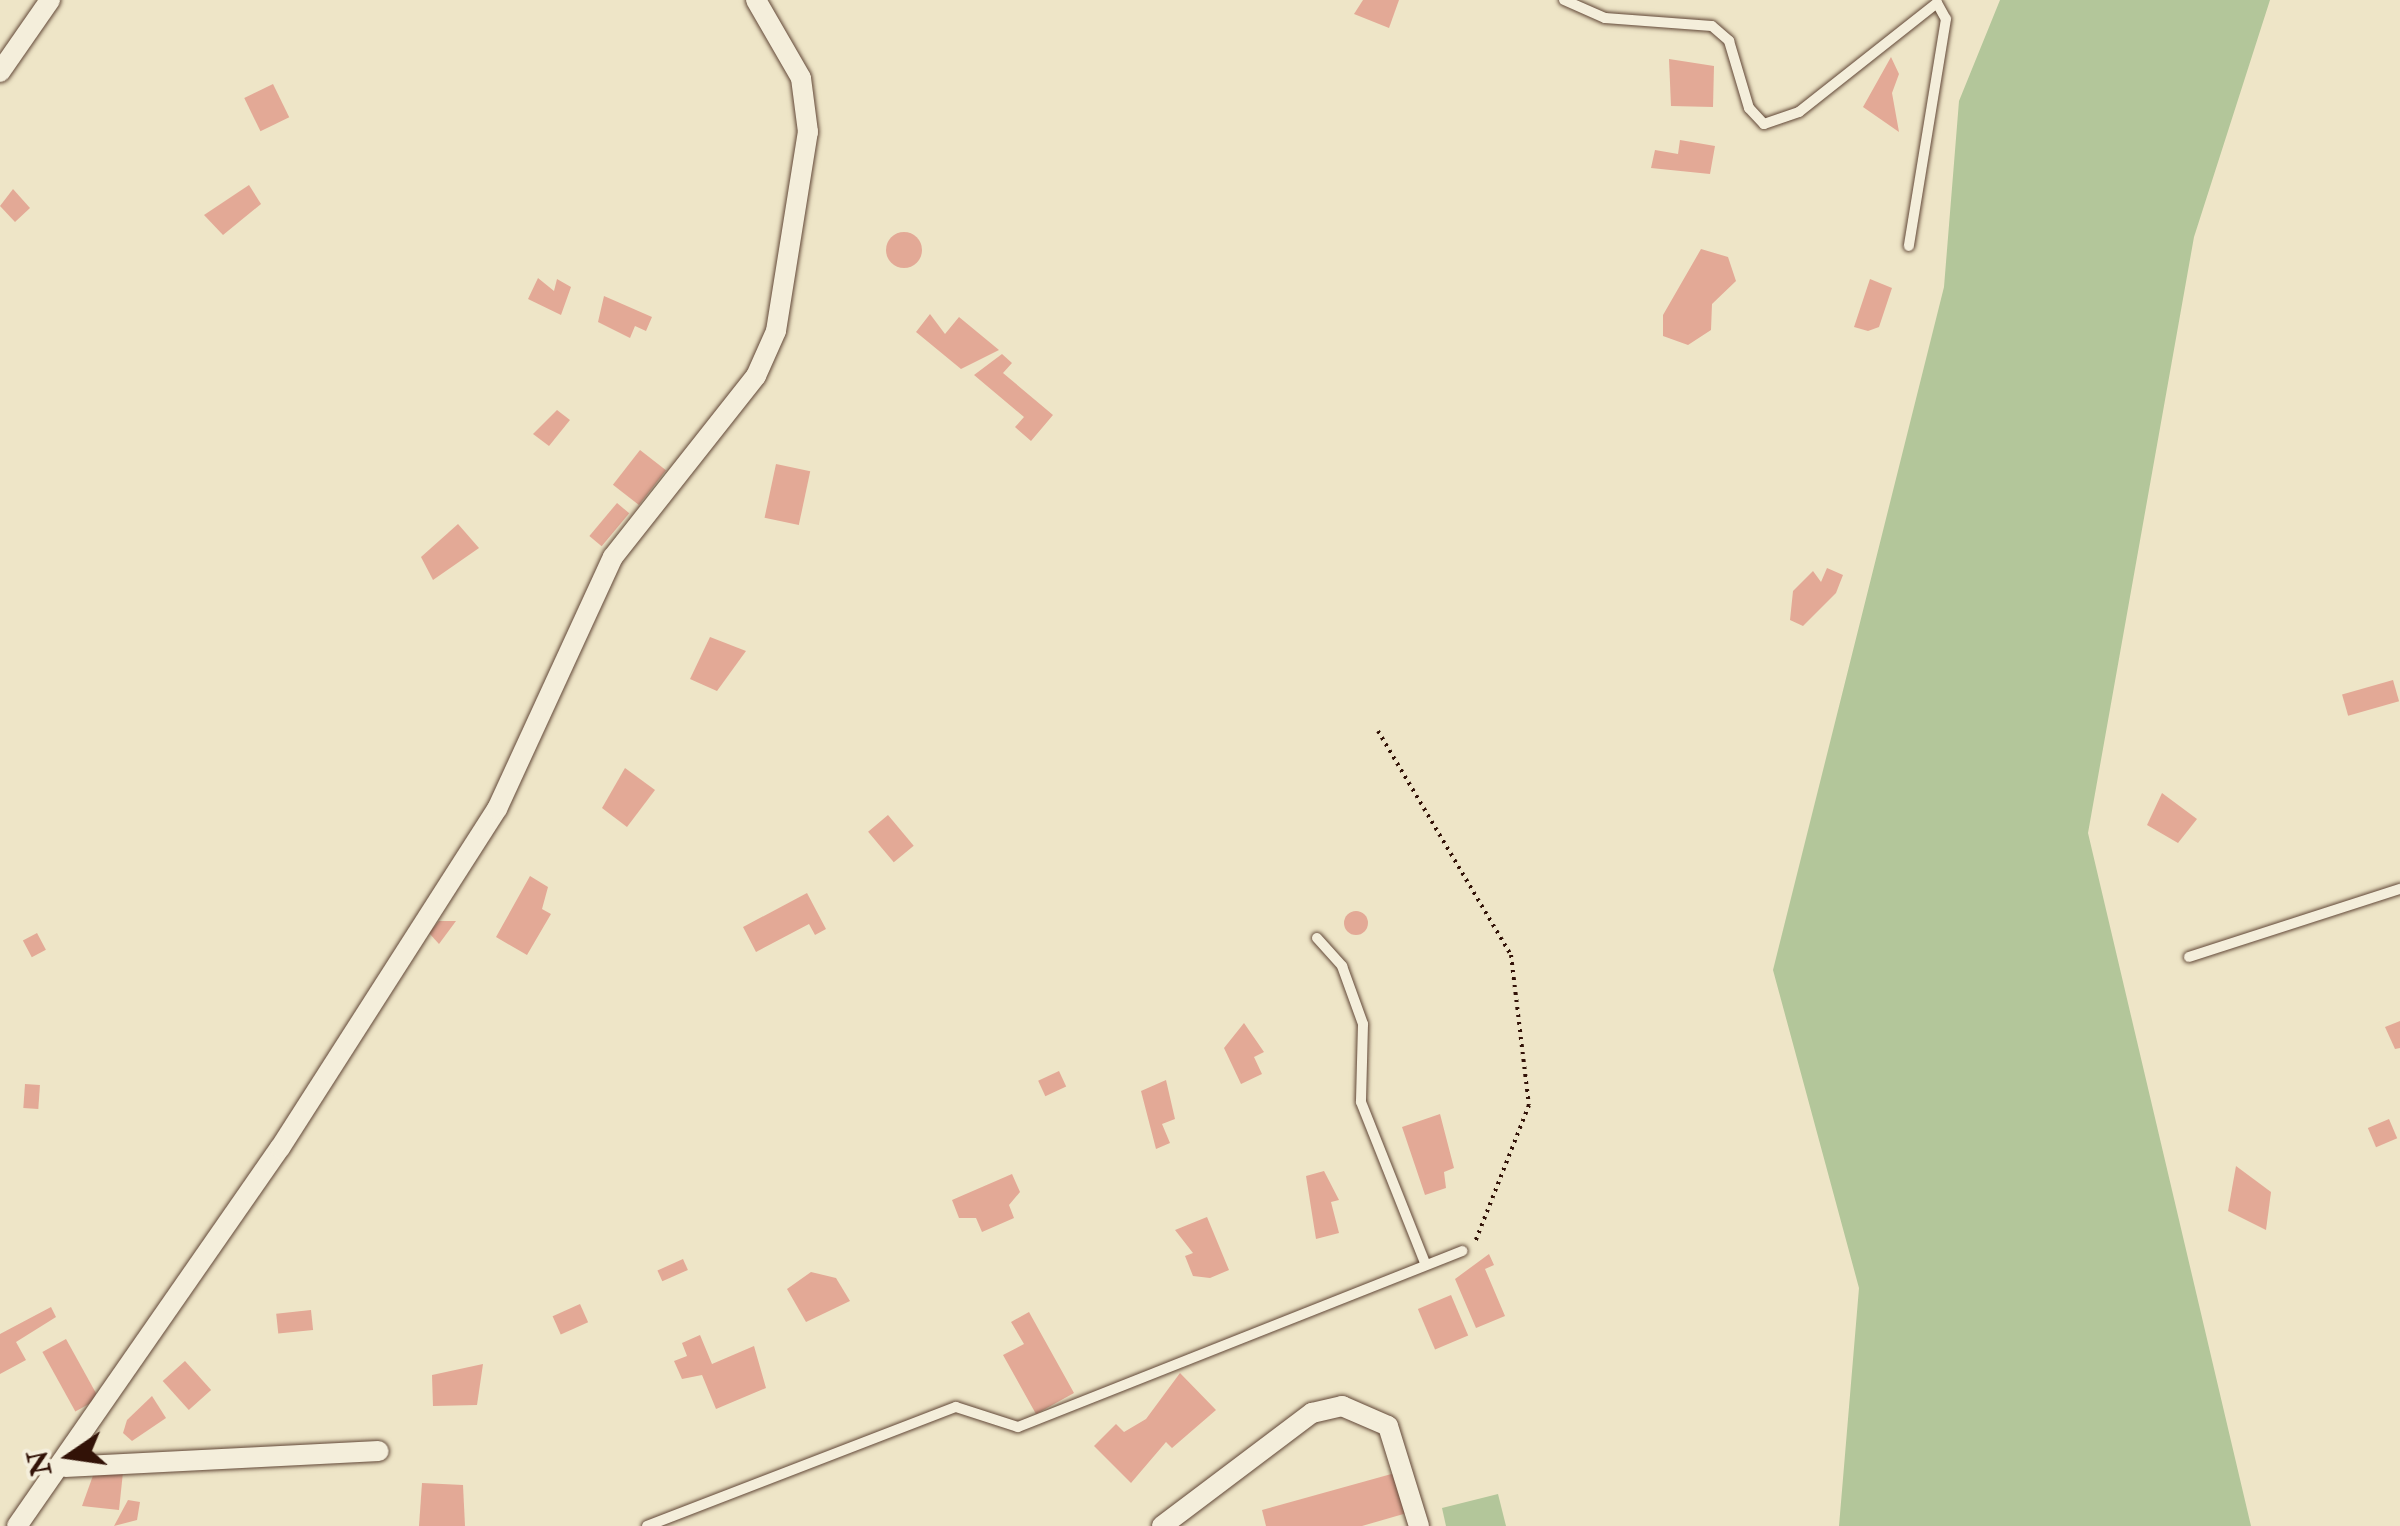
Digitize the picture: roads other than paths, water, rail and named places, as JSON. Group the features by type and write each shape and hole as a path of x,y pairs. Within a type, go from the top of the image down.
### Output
{"street":[{"path":"0,72 50,0"},
{"path":"17,1526 64,1467 497,809 613,557 756,376 776,331 808,132 801,78 756,0"},
{"path":"1162,1526 1312,1412 1342,1406 1388,1426 1419,1526"},
{"path":"64,1467 379,1452"}],"lane":[{"path":"1564,0 1605,18 1712,26 1729,41 1749,108 1764,124 1799,112 1938,3 1946,18 1908,246"},
{"path":"2190,958 2400,889"},
{"path":"1317,938 1342,966 1363,1024 1361,1102 1426,1266"},
{"path":"647,1526 956,1407 1018,1427 1462,1252"}]}
